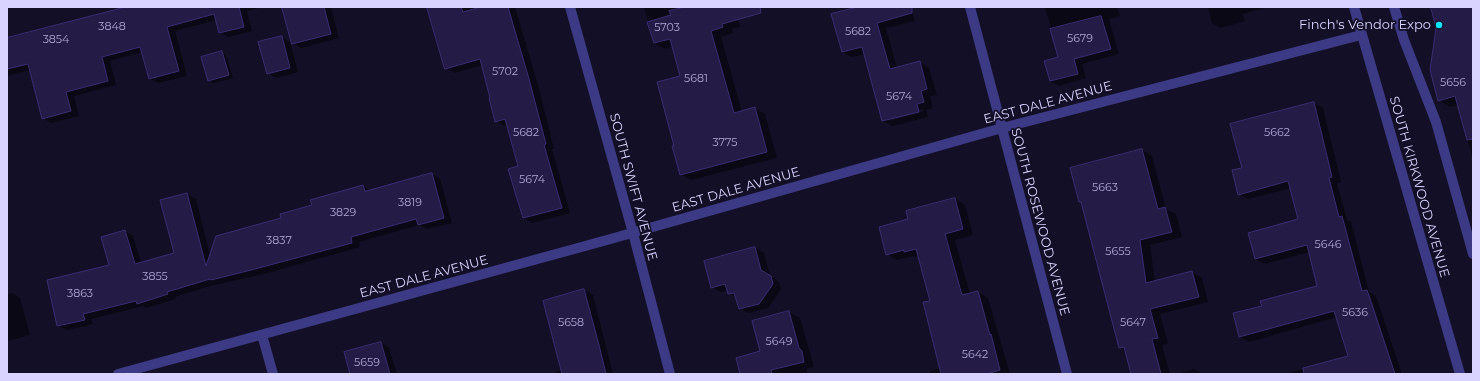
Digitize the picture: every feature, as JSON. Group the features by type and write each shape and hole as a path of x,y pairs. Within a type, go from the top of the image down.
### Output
{"street":[{"name":"SOUTH SWIFT AVENUE","path":"570,7 633,233 670,374"},
{"name":"SOUTH ROSEWOOD AVENUE","path":"970,7 1067,374"},
{"name":"SOUTH KIRKWOOD AVENUE","path":"1354,7 1460,374"},
{"path":"1394,7 1404,40 1436,122 1473,254"},
{"name":"EAST DALE AVENUE","path":"118,374 262,336 633,233 1002,128 1361,35"},
{"path":"262,336 273,374"}],"building":[{"path":"126,7 239,7 244,27 219,33 214,14 167,27 179,71 149,79 140,47 102,57 108,81 66,92 71,111 42,119 28,64 7,69 7,38"},
{"path":"282,7 324,7 331,34 292,44"},
{"path":"427,7 461,7 463,12 481,7 508,7 529,79 546,144 544,145 562,208 523,218 508,169 518,166 505,119 495,122 480,59 445,69"},
{"path":"686,7 760,7 761,13 722,24 723,27 711,31 734,113 755,107 767,152 680,175 657,82 680,76 670,39 654,43 647,22 671,15 669,11"},
{"path":"858,7 912,7 912,13 877,23 890,69 920,61 927,89 921,91 924,102 917,104 919,112 882,121 862,47 842,52 831,14"},
{"path":"1431,7 1473,7 1473,139 1467,140 1455,96 1438,101 1430,70 1436,28"},
{"path":"1101,16 1111,49 1074,59 1078,74 1050,81 1044,61 1058,57 1050,29"},
{"path":"282,36 290,68 267,74 258,42"},
{"path":"222,51 229,75 208,81 201,57"},
{"path":"1314,102 1332,177 1329,178 1339,217 1342,216 1362,291 1367,290 1395,374 1304,374 1303,368 1348,356 1334,311 1239,337 1233,313 1262,306 1260,301 1317,286 1307,245 1255,259 1248,233 1298,219 1288,181 1238,195 1232,170 1242,168 1230,124"},
{"path":"1142,149 1158,209 1165,207 1172,232 1140,240 1146,283 1192,271 1199,297 1150,309 1158,338 1152,339 1161,374 1131,374 1124,347 1119,348 1081,202 1079,202 1070,168"},
{"path":"432,173 444,218 418,225 416,219 351,237 352,243 255,269 210,279 167,292 168,294 137,304 136,301 83,314 85,320 57,326 47,280 109,265 101,237 125,230 135,264 174,253 160,200 187,193 206,266 216,236 281,218 280,214 312,205 310,200 363,185 365,191"},
{"path":"955,198 963,229 945,234 962,295 978,291 990,335 991,334 1000,370 986,374 941,374 923,302 930,301 916,249 904,252 904,250 886,255 879,227 908,219 906,211"},
{"path":"755,247 761,270 771,276 773,284 759,304 739,309 734,293 728,294 725,284 711,288 704,261"},
{"path":"584,289 606,374 562,374 543,301"},
{"path":"789,311 804,362 771,370 772,374 740,374 736,358 760,351 752,321"},
{"path":"381,342 390,374 350,374 344,352"}],"place":[{"name":"Finch's Vendor Expo","path":"1439,25"}]}
